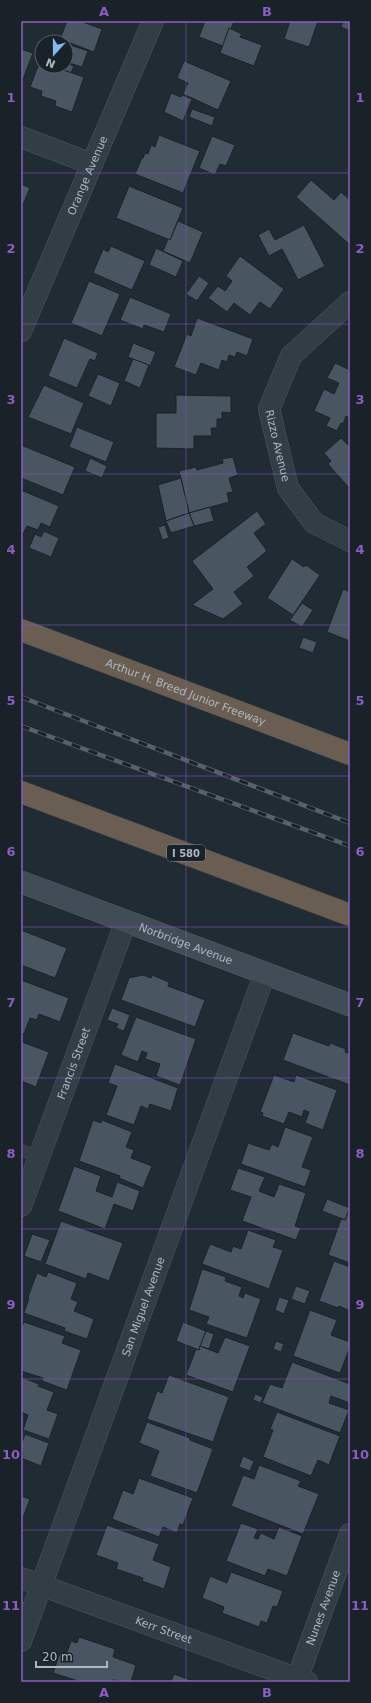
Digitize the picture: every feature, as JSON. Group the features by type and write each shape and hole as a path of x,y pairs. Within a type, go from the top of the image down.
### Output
{"highway":[{"name":"Arthur H. Breed Junior Freeway","path":"21,630 350,754"},
{"name":"I 580","path":"21,792 350,915"}],"street":[{"name":"Orange Avenue","path":"21,330 153,21"},
{"path":"21,137 92,164"},
{"name":"Rizzo Avenue","path":"350,302 291,356 269,409 288,488 314,523 350,541"},
{"name":"Norbridge Avenue","path":"21,882 350,1005"},
{"name":"Francis Street","path":"21,1206 30,1153 126,921"},
{"name":"San Miguel Avenue","path":"21,1641 265,973"},
{"name":"Nunes Avenue","path":"300,1681 350,1534"},
{"name":"Kerr Street","path":"21,1578 300,1681"}],"building":[{"path":"67,21 80,21 102,29 94,52 74,44 74,34 62,34"},
{"path":"205,21 234,21 231,29 229,28 223,46 199,37"},
{"path":"290,21 318,21 309,47 284,39"},
{"path":"343,21 350,21 350,31 341,27"},
{"path":"229,28 242,34 240,37 262,45 254,66 220,53"},
{"path":"74,46 88,51 82,67 74,64"},
{"path":"21,49 33,53 22,82 21,82"},
{"path":"184,61 231,81 218,110 183,94 188,83 177,78"},
{"path":"35,74 74,74 84,77 72,112 55,106 56,101 41,96 42,91 30,87"},
{"path":"171,93 192,99 183,121 164,112"},
{"path":"192,109 215,117 212,126 189,117"},
{"path":"159,135 200,151 183,193 135,174 145,153 148,154 151,145 155,147"},
{"path":"212,136 235,145 226,166 220,164 215,175 199,168"},
{"path":"311,180 334,200 341,192 350,200 350,245 296,197"},
{"path":"21,184 30,188 21,209"},
{"path":"129,186 183,208 170,240 116,218"},
{"path":"178,221 203,232 190,263 163,251 168,239 170,240"},
{"path":"304,225 325,266 298,280 282,249 269,256 258,235 269,229 275,240"},
{"path":"111,246 145,261 132,290 93,273 103,249 108,252"},
{"path":"156,248 183,261 176,277 149,265"},
{"path":"240,256 284,289 270,309 260,302 250,315 234,303 227,312 208,298 218,286 225,291 232,281 226,276"},
{"path":"199,276 209,283 197,301 186,294"},
{"path":"89,281 120,294 102,336 71,323"},
{"path":"130,297 171,314 164,332 144,325 143,329 120,320"},
{"path":"197,318 253,339 247,356 237,352 235,357 229,355 227,362 222,360 219,370 201,363 196,375 174,367 187,334 191,336"},
{"path":"64,338 98,353 95,361 90,359 77,388 48,376"},
{"path":"133,343 156,352 150,366 128,357"},
{"path":"133,359 149,365 140,388 124,381"},
{"path":"335,363 350,370 350,418 346,416 343,424 341,423 337,431 326,426 330,418 314,411 324,389 334,394 339,383 327,378"},
{"path":"98,374 120,383 111,406 88,396"},
{"path":"44,385 84,403 71,434 28,417"},
{"path":"176,395 231,396 231,413 222,412 222,419 217,419 217,428 211,428 212,436 194,436 194,449 156,448 156,413 176,413"},
{"path":"77,427 114,442 106,462 69,447"},
{"path":"341,438 350,447 350,489 328,464 331,461 324,453"},
{"path":"21,445 75,467 63,495 21,478"},
{"path":"233,457 238,475 229,478 233,492 227,493 229,502 189,513 179,471 196,467 197,470 223,463 222,459"},
{"path":"90,458 107,466 102,478 85,471"},
{"path":"181,478 189,513 166,521 158,485"},
{"path":"21,490 59,506 50,527 41,523 38,530 27,526 22,536 21,535"},
{"path":"210,507 214,521 194,526 189,513"},
{"path":"257,511 266,524 254,533 267,551 247,567 254,576 234,592 243,604 223,619 192,605 213,589 192,561"},
{"path":"189,513 194,526 171,533 166,521"},
{"path":"165,525 169,538 162,540 158,527"},
{"path":"44,531 59,538 51,557 29,548 35,534 41,537"},
{"path":"292,559 304,567 306,565 320,575 293,615 267,598"},
{"path":"343,589 350,592 350,641 327,632"},
{"path":"302,603 313,610 302,627 290,620"},
{"path":"303,637 317,642 313,653 299,648"},
{"path":"21,930 67,948 55,978 21,965"},
{"path":"143,975 151,978 152,975 169,982 168,986 205,1000 195,1027 121,1000 129,978"},
{"path":"21,980 69,998 60,1022 39,1014 37,1020 30,1018 24,1034 21,1033"},
{"path":"112,1008 130,1015 124,1031 116,1028 118,1024 107,1020"},
{"path":"136,1017 196,1039 180,1085 156,1076 160,1064 145,1059 147,1053 142,1051 138,1062 121,1055"},
{"path":"293,1033 329,1046 330,1043 346,1049 345,1052 350,1054 350,1085 283,1060"},
{"path":"22,1042 49,1052 36,1087 21,1081"},
{"path":"115,1064 178,1088 171,1111 150,1104 148,1109 141,1106 134,1125 106,1115 117,1086 108,1083"},
{"path":"274,1075 294,1082 296,1075 337,1090 323,1130 305,1123 309,1112 304,1110 302,1117 289,1112 284,1124 262,1116 263,1113 260,1112"},
{"path":"93,1120 101,1123 102,1120 132,1132 126,1147 134,1150 131,1158 152,1166 143,1188 119,1178 120,1176 79,1161"},
{"path":"285,1127 313,1137 302,1167 311,1170 305,1187 241,1164 248,1143 269,1150 272,1144 278,1147"},
{"path":"74,1166 101,1176 96,1191 112,1197 117,1182 140,1191 133,1211 114,1204 105,1229 58,1211"},
{"path":"238,1168 265,1177 259,1191 274,1197 279,1184 306,1193 295,1226 301,1228 296,1240 242,1221 251,1197 230,1190"},
{"path":"327,1199 350,1208 345,1220 322,1211"},
{"path":"350,1208 350,1263 328,1255 341,1219 345,1220"},
{"path":"61,1221 123,1243 109,1281 88,1273 86,1279 45,1264"},
{"path":"248,1230 276,1240 273,1247 283,1250 269,1289 202,1264 210,1244 231,1252 233,1246 241,1249"},
{"path":"32,1234 50,1240 41,1262 24,1256"},
{"path":"334,1261 350,1267 350,1311 339,1306 338,1308 319,1301"},
{"path":"202,1269 226,1277 225,1281 242,1287 239,1296 243,1298 245,1293 261,1299 247,1338 206,1324 209,1317 189,1310"},
{"path":"48,1272 77,1283 71,1299 78,1302 74,1311 94,1319 87,1339 64,1331 65,1328 24,1313 37,1273 46,1277"},
{"path":"296,1286 310,1291 305,1304 291,1299"},
{"path":"279,1297 289,1300 284,1314 275,1310"},
{"path":"310,1310 337,1320 331,1335 350,1342 350,1347 340,1373 293,1356"},
{"path":"24,1322 65,1336 62,1343 81,1350 67,1390 42,1381 43,1378 21,1371 21,1329"},
{"path":"183,1322 206,1331 199,1350 176,1341"},
{"path":"206,1331 214,1334 209,1349 200,1346"},
{"path":"225,1337 250,1346 233,1392 186,1375 196,1349 199,1350 200,1346 218,1353"},
{"path":"276,1341 284,1344 281,1352 273,1349"},
{"path":"292,1362 350,1384 350,1403 331,1396 329,1403 349,1410 340,1433 262,1403 270,1384 282,1388"},
{"path":"169,1375 229,1397 213,1442 147,1419 157,1391 162,1393"},
{"path":"21,1377 54,1392 47,1410 58,1414 49,1439 23,1430 28,1415 21,1412"},
{"path":"255,1394 263,1397 261,1403 253,1400"},
{"path":"277,1412 340,1436 329,1465 318,1460 311,1476 263,1457 273,1430 270,1429"},
{"path":"147,1422 190,1438 190,1440 213,1449 197,1493 150,1476 159,1451 139,1443"},
{"path":"25,1434 49,1443 41,1466 21,1458 23,1453 21,1452 21,1446"},
{"path":"243,1456 254,1461 250,1471 239,1467"},
{"path":"259,1465 301,1481 298,1486 319,1494 303,1534 231,1506 243,1475 254,1479"},
{"path":"139,1478 193,1498 183,1525 180,1524 177,1533 163,1527 159,1537 112,1519 123,1490 133,1494"},
{"path":"21,1496 30,1499 21,1523"},
{"path":"241,1523 258,1529 254,1538 258,1539 261,1533 274,1539 279,1527 302,1536 287,1576 268,1569 265,1576 226,1561"},
{"path":"107,1525 159,1544 153,1560 171,1567 164,1589 142,1581 143,1578 116,1569 118,1563 96,1555"},
{"path":"231,1572 283,1591 277,1607 273,1606 267,1623 261,1621 259,1627 222,1613 224,1607 202,1598 210,1576 227,1583"},
{"path":"79,1637 115,1649 113,1657 136,1665 131,1682 112,1680 112,1682 81,1682 53,1673 60,1653 66,1655 71,1641 77,1643"},
{"path":"174,1674 196,1682 171,1682"}],"railway":[{"path":"21,697 350,823"},
{"path":"21,726 350,846"}]}
